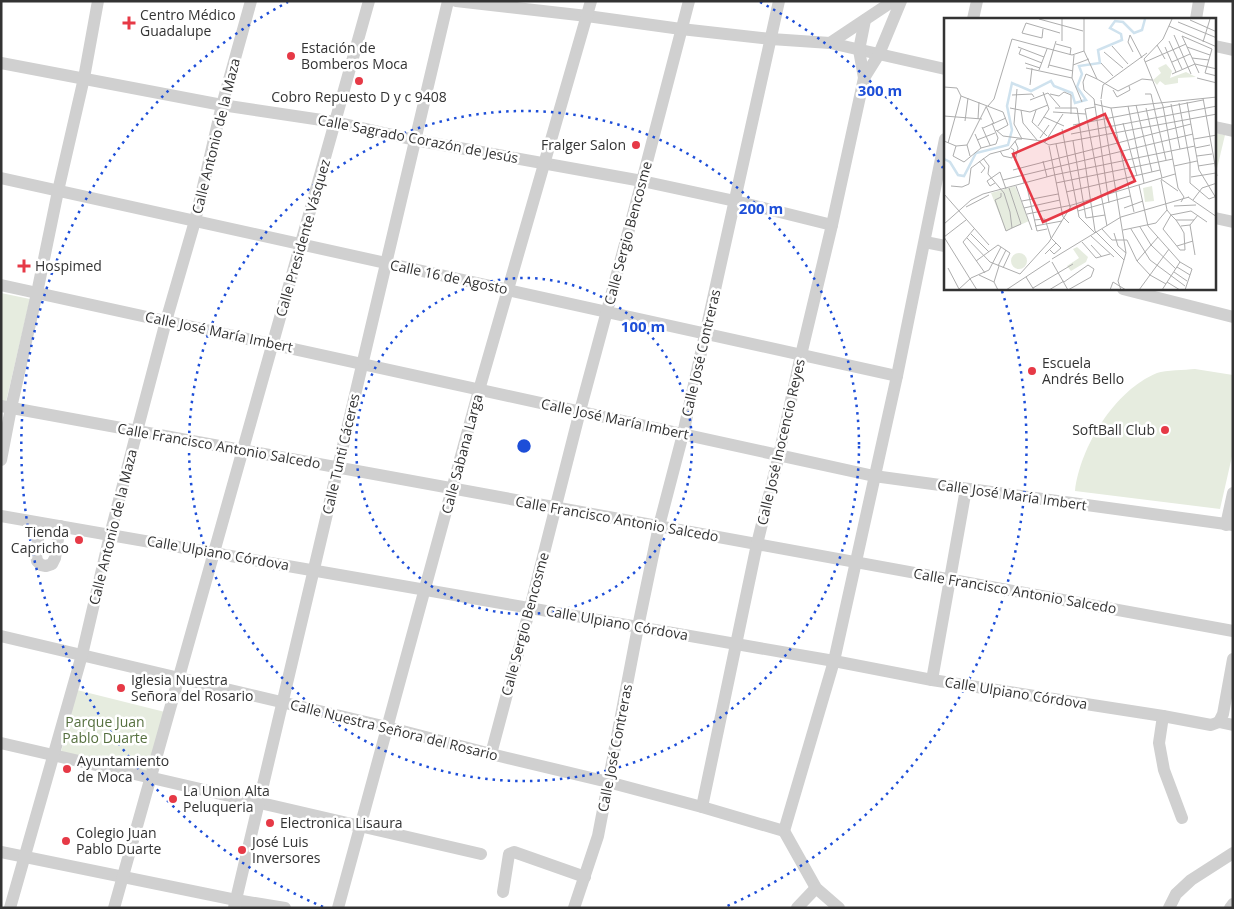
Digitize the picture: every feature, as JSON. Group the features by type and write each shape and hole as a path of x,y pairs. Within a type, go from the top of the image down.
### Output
{"street":[{"path":"1,460 6,407 37,293 84,78 98,1"},
{"name":"Calle Antonio de la Maza","path":"10,908 82,655 110,535 166,321 195,221 222,105 251,1"},
{"name":"Calle Presidente Vásquez","path":"114,908 369,1"},
{"name":"Calle Tunti Cáceres","path":"235,904 448,1"},
{"path":"456,1 681,29 771,39 830,43 944,69"},
{"name":"Calle Sabana Larga","path":"338,908 479,390 591,1"},
{"name":"Calle Sergio Bencosme","path":"491,754 689,1"},
{"name":"Calle José Contreras","path":"574,908 598,836 659,526 683,434 779,1"},
{"path":"830,43 893,1"},
{"name":"Calle José Inocencio Reyes","path":"702,807 757,544 832,225 864,78 879,54 901,1"},
{"path":"973,18 977,1"},
{"path":"1196,18 1199,1"},
{"name":"Calle José Inocencio Reyes","path":"864,78 859,50 865,20"},
{"path":"1216,46 1233,50"},
{"name":"Calle Sagrado Corazón de Jesús","path":"1,63 222,105 335,122 415,140 642,181 832,225"},
{"path":"1216,127 1233,131"},
{"path":"839,908 816,888 784,831 834,661 943,161"},
{"name":"Calle 16 de Agosto","path":"1,178 897,376"},
{"path":"1216,218 1233,222"},
{"path":"925,242 944,246"},
{"name":"Calle José María Imbert","path":"1,285 874,476 1229,525"},
{"path":"1127,290 1233,317"},
{"name":"Calle Francisco Antonio Salcedo","path":"6,407 1233,631"},
{"path":"932,680 966,489"},
{"path":"1229,525 1233,493"},
{"name":"Calle Ulpiano Córdova","path":"1,516 638,626 932,680 1211,725 1219,722 1233,724"},
{"path":"40,524 36,555 37,561 41,565 46,566 52,564 55,558 60,526"},
{"name":"Calle Nuestra Señora del Rosario","path":"1,636 387,727 608,782 784,831"},
{"path":"1219,722 1223,714 1231,680 1233,658"},
{"path":"1163,716 1159,743 1164,770 1182,818"},
{"path":"1,743 480,854"},
{"path":"1,852 123,877 235,904 285,908"},
{"path":"503,892 509,854 512,852 584,877"},
{"path":"1169,908 1176,894 1191,880 1233,853"},
{"path":"797,908 816,888"},
{"path":"1230,908 1233,904"}],"green space":[{"path":"1216,133 1225,135 1216,173"},
{"path":"1,293 30,299 6,402 1,401"},
{"name":"SoftBall Club","path":"1195,369 1233,375 1233,452 1220,509 1075,491 1078,474 1092,439 1102,422 1127,392 1157,373"},
{"name":"Parque Juan Pablo Duarte","path":"77,690 165,712 148,773 61,752"}],"place":[{"name":"Centro Médico Guadalupe","path":"129,23"},
{"name":"Estación de Bomberos Moca","path":"291,56"},
{"name":"Cobro Repuesto D y c 9408","path":"359,81"},
{"name":"Fralger Salon","path":"636,145"},
{"name":"Hospimed","path":"24,266"},
{"name":"Escuela Andrés Bello","path":"1032,371"},
{"name":"SoftBall Club","path":"1165,430"},
{"name":"Tienda Capricho","path":"79,540"},
{"name":"Iglesia Nuestra Señora del Rosario","path":"121,688"},
{"name":"Ayuntamiento de Moca","path":"67,769"},
{"name":"La Union Alta Peluqueria","path":"173,799"},
{"name":"Electronica Lisaura","path":"270,823"},
{"name":"Colegio Juan Pablo Duarte","path":"66,841"},
{"name":"José Luis Inversores","path":"242,850"}]}
